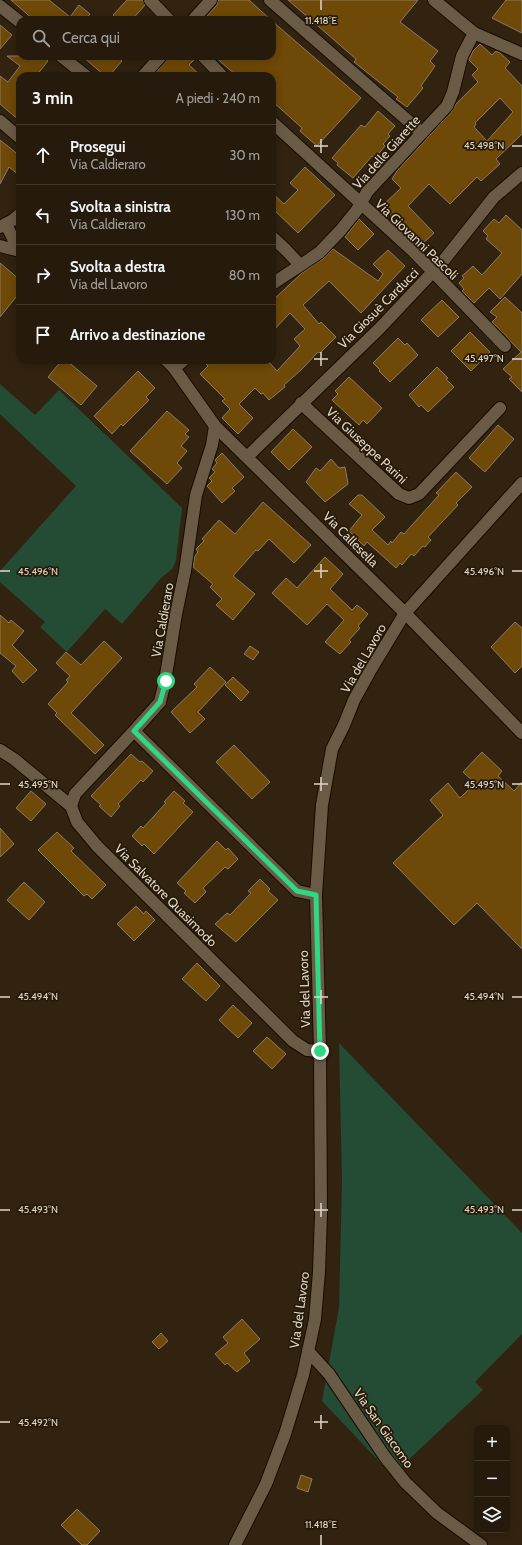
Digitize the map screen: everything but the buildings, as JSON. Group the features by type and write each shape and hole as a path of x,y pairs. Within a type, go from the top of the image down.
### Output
{"street":[{"path":"150,0 165,16"},
{"path":"197,16 211,0"},
{"path":"270,0 422,133"},
{"path":"434,0 474,33 522,54"},
{"path":"0,6 16,19"},
{"name":"Via delle Giarette","path":"276,281 320,252 357,210 368,192 447,106 453,92 462,56 474,33"},
{"path":"66,60 81,72"},
{"path":"147,72 157,60"},
{"path":"207,60 218,72"},
{"path":"0,121 16,135"},
{"name":"Via Giovanni Pascoli","path":"276,126 412,250 505,346"},
{"name":"Via Giosuè Carducci","path":"247,457 379,329 433,273 494,198 522,173"},
{"path":"12,223 16,239"},
{"path":"276,241 300,265"},
{"path":"0,246 16,250"},
{"name":"Via Callesella","path":"170,364 215,426 405,613 522,733"},
{"name":"Via Giuseppe Parini","path":"301,403 399,494 409,498 419,494 500,408"},
{"name":"Via Caldieraro","path":"71,806 75,794 160,702 166,681 196,496 212,445 215,426"},
{"name":"Via del Lavoro","path":"235,1545 266,1484 285,1434 303,1375 315,1318 320,1265 321,1215 320,1051 316,895 322,805 332,749 364,682 405,613 522,483"},
{"path":"134,731 297,891 316,895"},
{"name":"Via Salvatore Quasimodo","path":"0,750 71,806 77,822 97,846 287,1035 307,1050 320,1051"},
{"name":"Via San Giacomo","path":"308,1351 329,1374 384,1457 405,1482 437,1513 481,1545"}],"green space":[{"path":"0,384 35,415 59,390 182,508 176,560 173,568 161,578 122,624 105,609 67,652 40,627 45,622 0,582 0,571 76,486 0,414"},
{"path":"339,1043 522,1233 522,1334 475,1382 483,1390 406,1462 394,1477 322,1401 339,1308 342,1181"}],"route":[{"path":"166,681 160,702 134,731 297,891 316,895 320,1051"}]}
